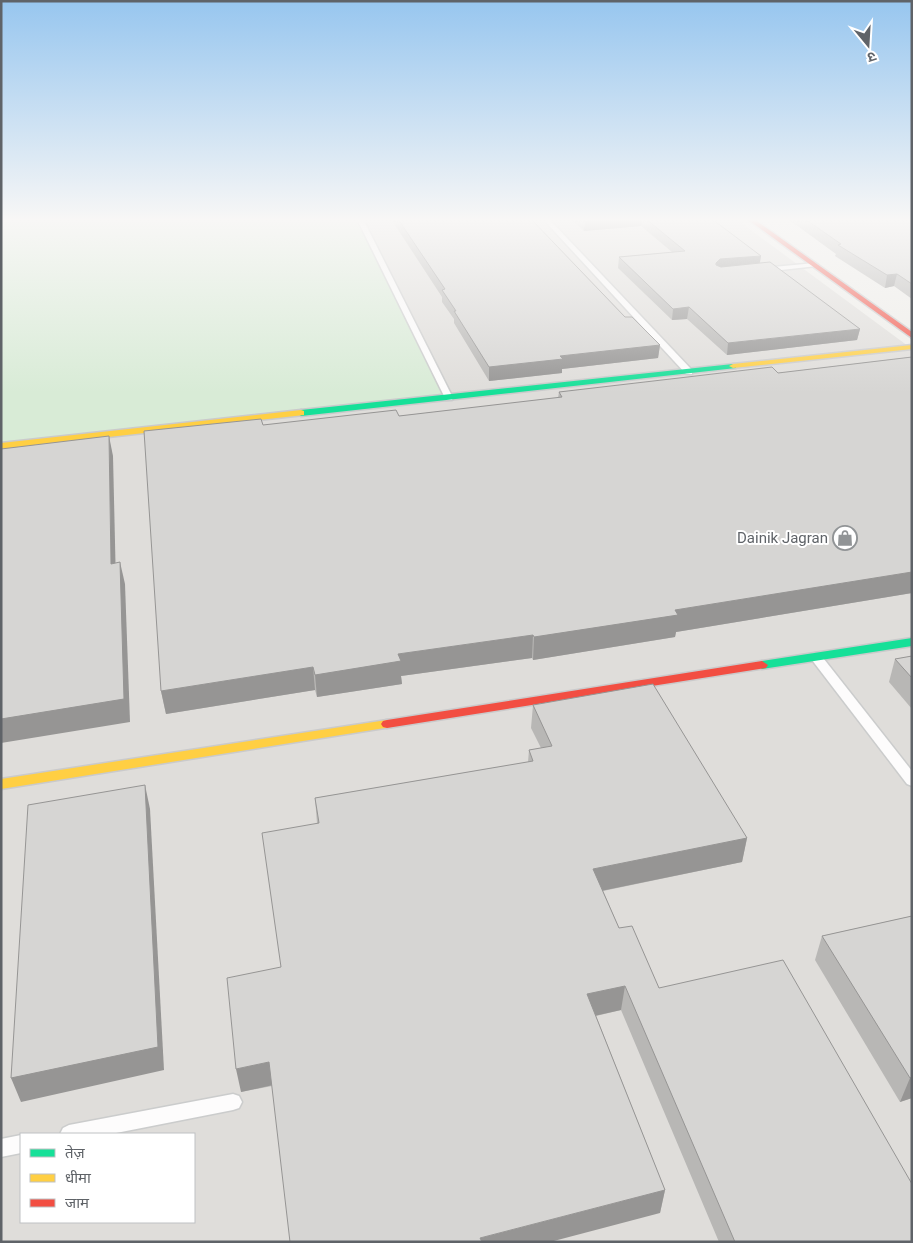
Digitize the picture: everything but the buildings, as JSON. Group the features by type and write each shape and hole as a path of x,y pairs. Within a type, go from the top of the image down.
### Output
{"street":[{"path":"831,277 912,336"},
{"path":"1,446 912,347"},
{"path":"1,784 912,642"}],"lane":[{"path":"389,277 449,398"},
{"path":"600,277 688,372"},
{"path":"816,657 912,781"},
{"path":"75,1133 233,1102"},
{"path":"1,1148 20,1144"}],"shaded area":[{"path":"1,277 815,277 912,349 912,1242 1,1242"}],"green space":[{"path":"1,277 389,277 449,398 1,446"}],"traffic: fast":[{"path":"301,413 733,366"},
{"path":"762,665 912,642"}],"traffic: slow":[{"path":"733,366 912,347"},
{"path":"1,446 301,413"},
{"path":"1,784 387,724"}],"traffic: jam":[{"path":"830,277 912,336"},
{"path":"387,724 762,665"}],"place":[{"name":"Dainik Jagran","path":"845,538"}]}
